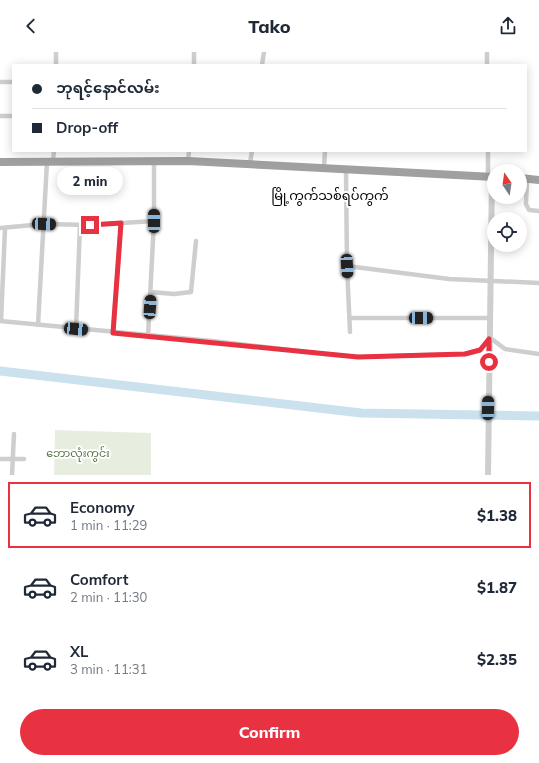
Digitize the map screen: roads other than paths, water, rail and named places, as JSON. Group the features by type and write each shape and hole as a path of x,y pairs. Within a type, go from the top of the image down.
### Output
{"highway":[{"path":"0,162 188,160 487,176"},
{"path":"527,179 539,180"}],"street":[{"path":"56,52 56,64"},
{"path":"194,52 194,64"},
{"path":"262,64 264,52"},
{"path":"487,52 487,64"},
{"path":"0,82 12,82"},
{"path":"0,116 12,116"},
{"path":"38,325 44,224 50,162 54,152"},
{"path":"188,160 189,152"},
{"path":"250,163 252,152"},
{"path":"324,167 325,152"},
{"path":"488,152 490,164"},
{"path":"148,336 154,221 154,160"},
{"path":"346,169 347,266 350,332"},
{"path":"488,475 491,204"},
{"path":"526,204 529,210 539,211"},
{"path":"154,221 80,225 44,224 2,229 1,321 358,357 465,354 480,350 489,339"},
{"path":"113,333 121,223"},
{"path":"76,329 80,225"},
{"path":"151,292 174,294 191,292 196,242"},
{"path":"347,266 450,279 539,283"},
{"path":"349,318 490,318"},
{"path":"489,339 505,349 539,354"},
{"path":"12,475 14,434"},
{"path":"0,459 24,459"}],"waterway":[{"path":"0,371 361,413 539,416"}],"district":[{"name":"မြို့ကွက်သစ်ရပ်ကွက်","path":"330,195"}],"park label":[{"name":"ဘောလုံးကွင်း","path":"78,453"}]}
